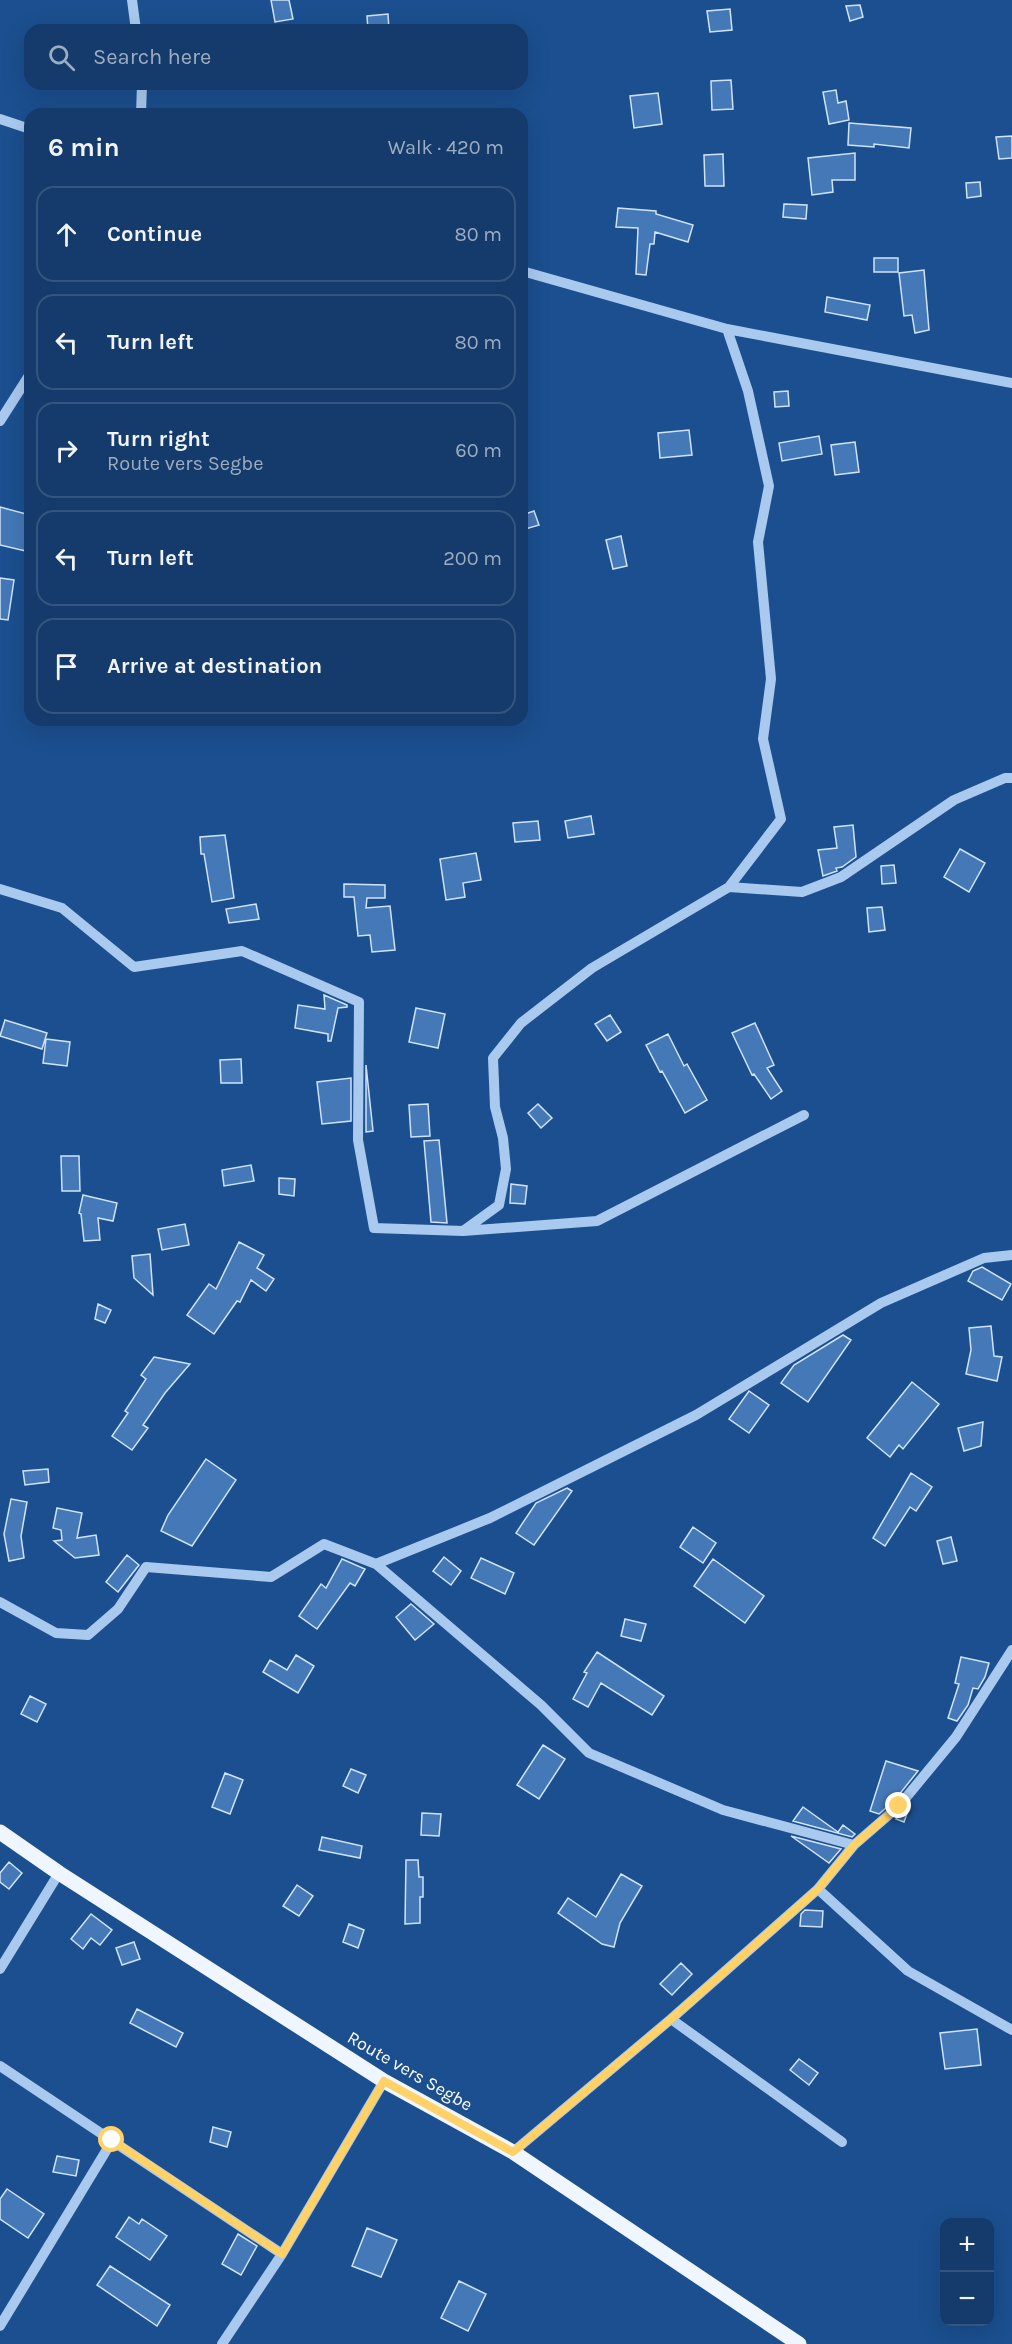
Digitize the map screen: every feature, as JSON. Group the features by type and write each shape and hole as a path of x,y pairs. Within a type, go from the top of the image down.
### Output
{"main road":[{"name":"Route vers Segbe","path":"0,1832 59,1873 384,2081 513,2152 799,2344"}],"street":[{"path":"132,0 135,24"},
{"path":"141,108 142,90"},
{"path":"0,119 24,127"},
{"path":"528,273 727,329 1012,383"},
{"path":"463,1231 499,1205 506,1169 503,1138 495,1107 493,1058 521,1023 591,968 729,887 782,819 763,740 771,679 758,542 769,486 748,391 727,329"},
{"path":"0,420 24,383"},
{"path":"729,887 802,892 841,877 954,800 1012,777"},
{"path":"0,889 62,908 134,967 242,951 359,1002 358,1140 374,1228 463,1231 597,1221 804,1115"},
{"path":"376,1564 490,1518 696,1415 881,1302 984,1258 1012,1255"},
{"path":"0,1602 56,1633 88,1635 118,1609 146,1568 271,1577 324,1544 376,1564 541,1705 589,1753 723,1810 854,1845"},
{"path":"513,2152 671,2019 818,1889 854,1845 899,1806 949,1746 1012,1650"},
{"path":"0,1969 59,1873"},
{"path":"818,1889 908,1971 1012,2030"},
{"path":"671,2019 842,2142"},
{"path":"0,2066 282,2254"},
{"path":"222,2344 282,2254 384,2081"},
{"path":"0,2326 112,2140"}],"building":[{"path":"271,0 289,0 293,19 275,22"},
{"path":"860,5 863,17 850,21 846,6"},
{"path":"730,9 732,30 710,32 707,11"},
{"path":"388,14 389,24 368,24 367,16"},
{"path":"731,80 733,109 712,110 711,81"},
{"path":"836,90 838,103 846,101 849,120 829,124 823,92"},
{"path":"658,93 662,124 634,128 630,96"},
{"path":"849,123 911,128 909,148 874,144 874,147 848,145"},
{"path":"1012,136 1012,158 999,159 996,137"},
{"path":"855,153 855,180 832,180 833,192 812,195 808,158"},
{"path":"723,154 724,186 705,186 704,155"},
{"path":"980,182 981,196 967,198 966,183"},
{"path":"784,204 807,205 806,219 783,217"},
{"path":"618,208 656,211 656,214 693,225 688,242 655,232 654,244 650,244 646,275 636,274 638,228 616,227"},
{"path":"874,258 898,258 898,272 874,272"},
{"path":"924,270 929,330 915,333 912,315 904,316 899,273"},
{"path":"827,297 870,305 867,320 825,312"},
{"path":"788,391 789,406 775,407 774,392"},
{"path":"689,430 692,455 660,458 658,433"},
{"path":"819,436 822,454 782,461 779,443"},
{"path":"855,442 859,472 835,475 831,445"},
{"path":"0,507 24,513 24,551 0,545"},
{"path":"534,511 539,525 528,528 528,513"},
{"path":"621,536 627,566 613,569 606,540"},
{"path":"0,578 14,580 8,620 0,619"},
{"path":"591,816 594,834 568,838 565,821"},
{"path":"538,821 540,840 515,842 513,823"},
{"path":"853,825 856,857 842,867 836,868 837,871 823,876 818,850 837,848 834,827"},
{"path":"225,835 234,898 212,902 204,854 201,854 200,837"},
{"path":"960,849 985,863 969,892 944,877"},
{"path":"476,853 481,880 463,883 465,897 446,900 440,859"},
{"path":"894,865 896,883 882,884 881,866"},
{"path":"344,884 385,885 385,898 367,898 366,908 390,906 395,950 372,952 370,935 358,936 354,897 344,897"},
{"path":"256,904 259,919 229,923 226,909"},
{"path":"882,907 885,930 869,932 867,908"},
{"path":"324,995 347,1005 347,1007 338,1008 331,1041 328,1041 328,1034 295,1028 298,1005 325,1009"},
{"path":"416,1008 445,1014 438,1048 409,1042"},
{"path":"610,1015 621,1032 607,1041 595,1024"},
{"path":"5,1020 47,1033 42,1049 0,1036"},
{"path":"755,1023 774,1065 767,1068 782,1091 771,1099 754,1074 752,1075 732,1033"},
{"path":"668,1034 684,1066 687,1064 707,1100 685,1113 646,1045"},
{"path":"46,1039 70,1042 67,1066 43,1063"},
{"path":"241,1059 242,1083 221,1083 220,1060"},
{"path":"366,1065 373,1131 366,1132"},
{"path":"351,1078 351,1121 322,1124 317,1082"},
{"path":"428,1104 430,1136 411,1137 409,1105"},
{"path":"538,1104 552,1118 541,1128 528,1113"},
{"path":"439,1140 447,1223 431,1222 424,1141"},
{"path":"61,1156 79,1156 80,1191 62,1191"},
{"path":"251,1165 254,1181 224,1186 222,1170"},
{"path":"279,1178 295,1179 294,1196 279,1194"},
{"path":"511,1184 527,1186 525,1204 510,1203"},
{"path":"83,1195 117,1203 113,1221 98,1218 100,1240 84,1241 79,1213"},
{"path":"185,1224 189,1245 162,1250 158,1229"},
{"path":"239,1242 264,1255 257,1268 274,1279 266,1291 251,1280 240,1302 237,1301 214,1334 187,1315 209,1284 216,1289"},
{"path":"150,1254 153,1295 134,1278 132,1256"},
{"path":"982,1267 1011,1284 1002,1300 968,1281 973,1271"},
{"path":"98,1304 111,1310 105,1323 95,1319"},
{"path":"991,1326 994,1356 1002,1357 997,1381 966,1374 971,1350 969,1328"},
{"path":"843,1335 851,1340 808,1402 781,1383 794,1365"},
{"path":"154,1357 190,1364 165,1393 143,1425 148,1428 132,1450 112,1436 128,1413 125,1411 146,1379 141,1375"},
{"path":"912,1382 939,1404 903,1449 899,1445 890,1457 867,1438"},
{"path":"749,1391 769,1405 749,1433 729,1419"},
{"path":"983,1422 981,1446 964,1451 958,1428"},
{"path":"206,1459 236,1480 192,1546 161,1531 168,1515"},
{"path":"48,1469 49,1482 25,1485 23,1471"},
{"path":"911,1473 932,1487 916,1511 910,1507 885,1546 873,1538"},
{"path":"567,1488 572,1491 534,1545 516,1533 536,1503"},
{"path":"11,1499 27,1502 21,1536 24,1558 9,1561 4,1534"},
{"path":"57,1508 82,1513 77,1538 96,1535 99,1555 75,1558 54,1541 62,1540 61,1530 53,1528"},
{"path":"693,1527 716,1543 703,1563 680,1547"},
{"path":"951,1537 957,1561 943,1564 937,1541"},
{"path":"127,1555 139,1565 118,1592 106,1582"},
{"path":"444,1557 461,1571 451,1585 433,1571"},
{"path":"481,1558 514,1573 505,1594 471,1578"},
{"path":"342,1559 365,1569 355,1586 350,1583 317,1629 299,1616 321,1584 326,1588"},
{"path":"713,1559 764,1596 745,1623 694,1586"},
{"path":"411,1604 434,1624 415,1640 396,1617"},
{"path":"625,1619 646,1624 641,1641 621,1636"},
{"path":"597,1652 664,1696 652,1715 601,1683 588,1707 573,1699 587,1673 584,1672"},
{"path":"296,1655 314,1666 298,1693 263,1672 270,1660 287,1670"},
{"path":"961,1657 989,1663 985,1677 978,1689 973,1688 968,1705 957,1721 948,1718 959,1684 955,1683"},
{"path":"30,1696 46,1704 37,1722 21,1714"},
{"path":"543,1745 565,1759 539,1799 517,1785"},
{"path":"886,1761 918,1771 894,1801 879,1814 870,1811"},
{"path":"351,1769 366,1775 358,1793 343,1786"},
{"path":"225,1773 243,1780 230,1814 212,1807"},
{"path":"910,1805 904,1822 896,1819 904,1812"},
{"path":"803,1807 838,1832 843,1825 855,1834 852,1837 793,1821"},
{"path":"422,1813 441,1814 439,1836 421,1835"},
{"path":"791,1836 841,1849 829,1863"},
{"path":"322,1837 362,1846 360,1858 319,1850"},
{"path":"406,1860 418,1860 419,1877 423,1877 420,1923 405,1924"},
{"path":"9,1862 22,1873 9,1889 0,1882 0,1873"},
{"path":"621,1874 642,1886 620,1923 614,1947 602,1944 558,1913 568,1898 596,1917"},
{"path":"297,1885 313,1896 299,1916 283,1906"},
{"path":"805,1910 823,1911 822,1927 800,1926 801,1914"},
{"path":"91,1914 112,1930 100,1945 91,1938 83,1949 71,1939"},
{"path":"349,1924 364,1930 358,1948 343,1942"},
{"path":"134,1942 140,1959 122,1965 116,1948"},
{"path":"681,1963 692,1974 672,1995 660,1984"},
{"path":"137,2009 183,2033 176,2047 130,2023"},
{"path":"977,2029 981,2065 945,2069 940,2033"},
{"path":"799,2059 818,2073 809,2085 790,2070"},
{"path":"213,2127 231,2132 227,2147 210,2142"},
{"path":"57,2156 79,2160 76,2176 53,2172"},
{"path":"7,2189 44,2214 28,2238 0,2219 0,2199"},
{"path":"129,2217 139,2224 142,2219 167,2236 150,2260 116,2237"},
{"path":"367,2228 397,2240 381,2277 352,2266"},
{"path":"238,2234 257,2246 241,2275 222,2264"},
{"path":"110,2266 170,2305 157,2326 97,2285"},
{"path":"459,2281 486,2294 468,2331 441,2318"}],"route":[{"path":"112,2140 282,2254 384,2081 513,2152 671,2019 818,1889 854,1845 899,1806"}]}
